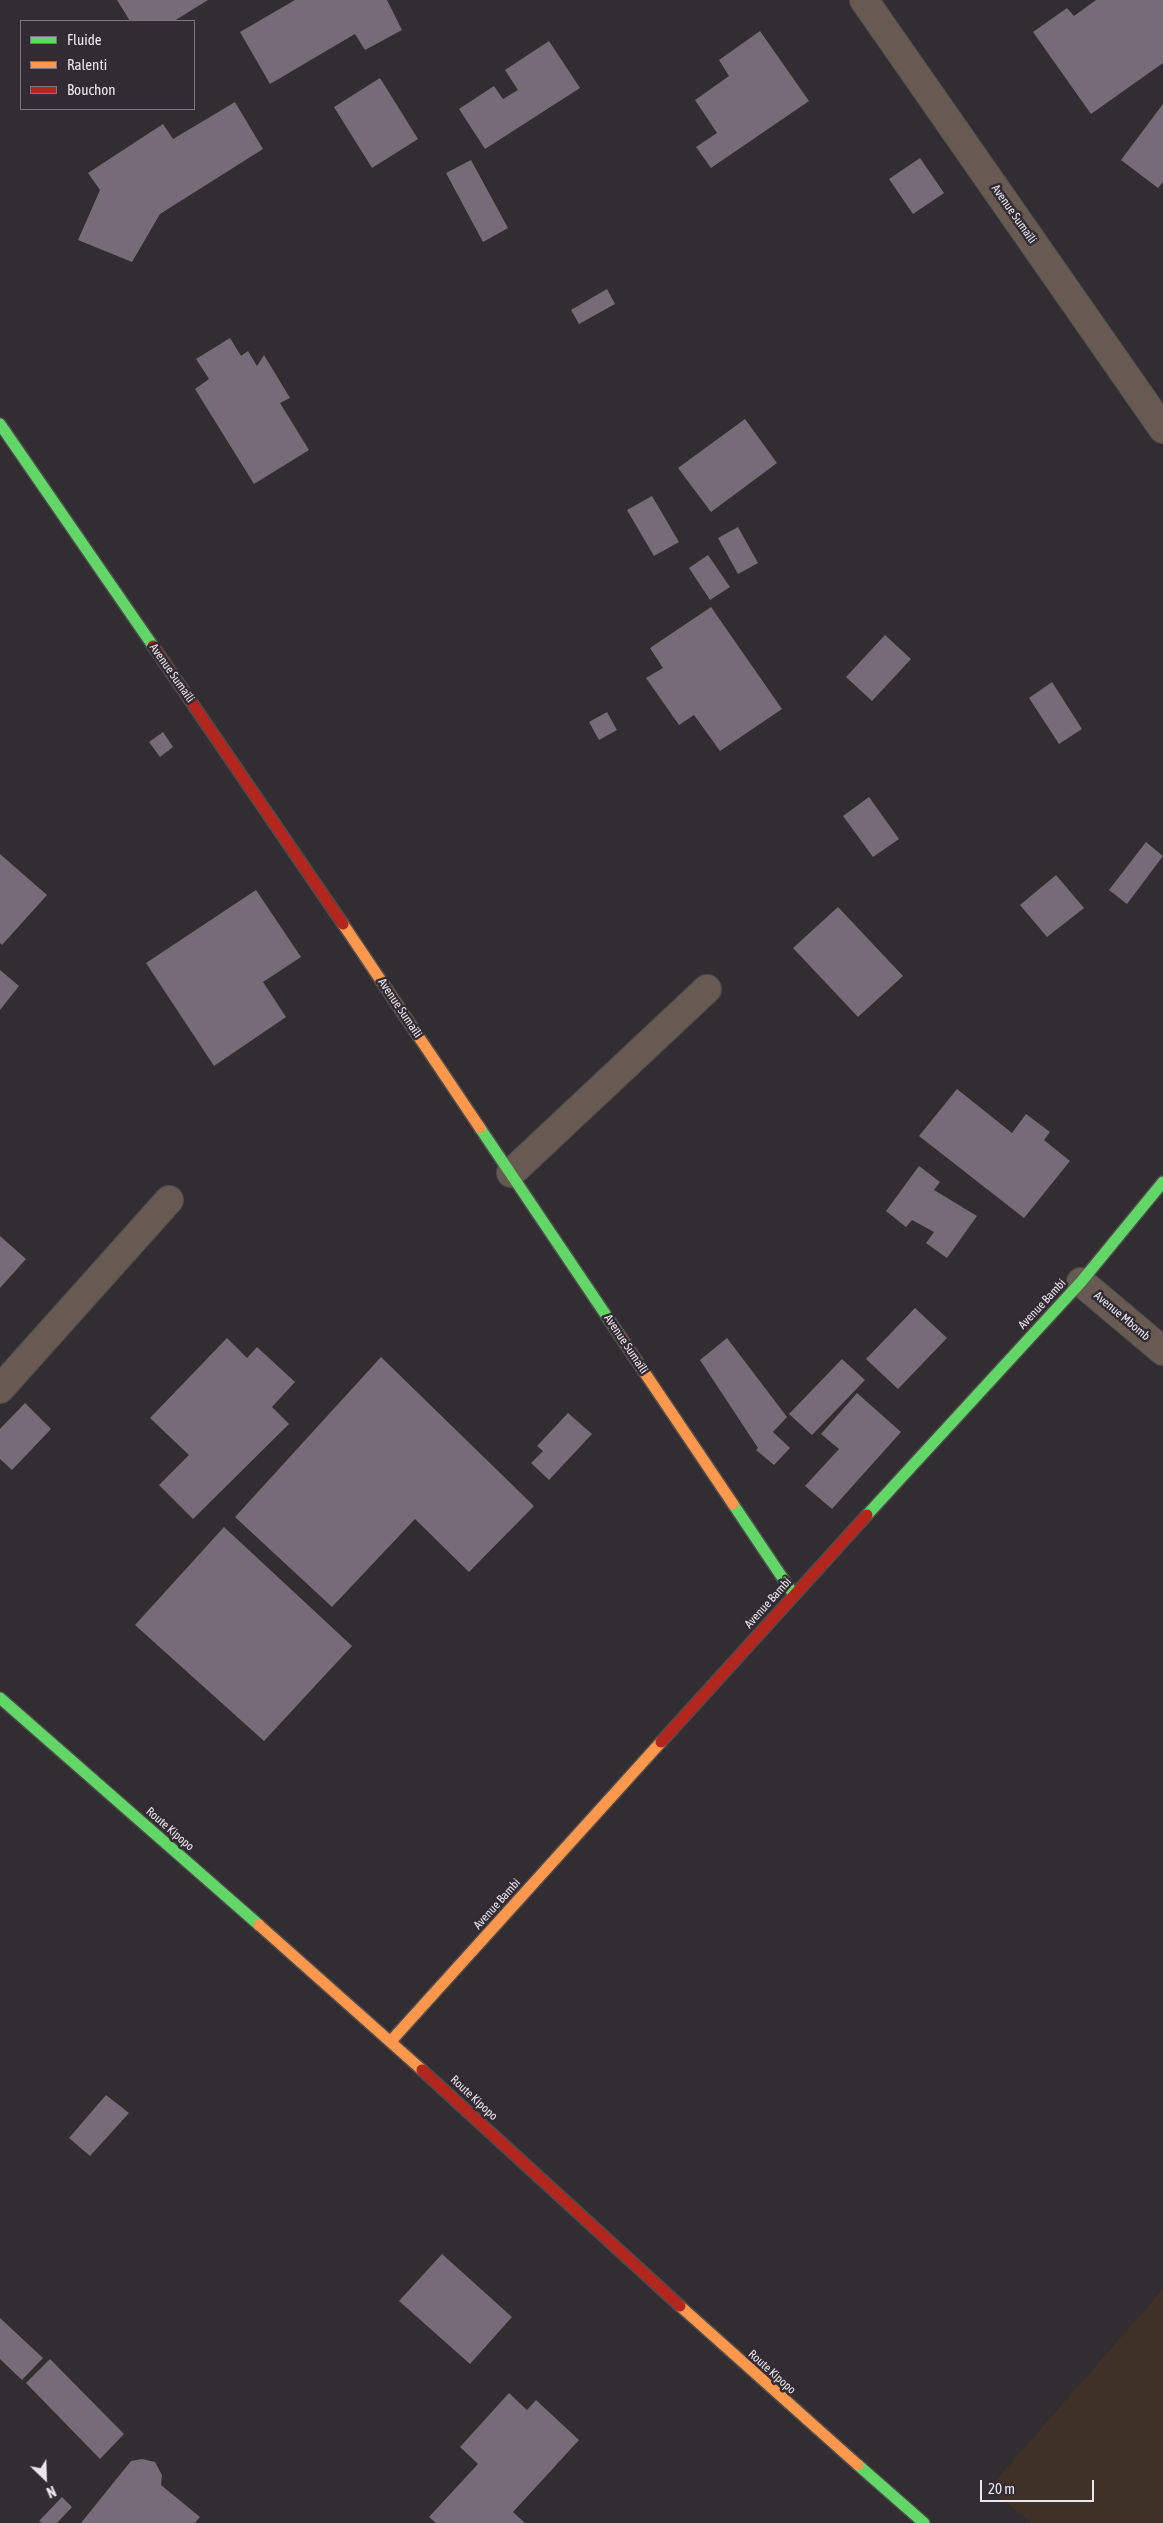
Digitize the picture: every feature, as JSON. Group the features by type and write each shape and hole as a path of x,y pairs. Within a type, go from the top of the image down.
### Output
{"street":[{"name":"Avenue Sumaïli","path":"864,0 1163,429"},
{"name":"Avenue Sumaïli","path":"0,424 277,826 794,1595"},
{"path":"510,1173 707,989"},
{"name":"Avenue Bambi","path":"391,2040 794,1595 1081,1282 1163,1182"},
{"path":"0,1389 169,1200"},
{"name":"Avenue Mbomb","path":"1081,1282 1163,1351"},
{"name":"Route Kipopo","path":"0,1698 391,2040 770,2389 924,2523"}],"shaded area":[{"path":"1163,2289 1163,2523 1031,2523 989,2488"}],"building":[{"path":"117,0 208,0 176,20 129,20"},
{"path":"295,0 387,0 402,30 365,50 355,34 270,84 240,32"},
{"path":"1096,0 1163,0 1163,63 1091,114 1033,32 1067,8 1074,16"},
{"path":"760,31 809,101 711,168 696,147 717,133 695,100 729,76 719,60"},
{"path":"549,41 580,88 485,149 459,109 494,86 503,99 518,90 505,70"},
{"path":"380,78 418,139 372,168 334,107"},
{"path":"235,102 263,149 160,214 132,262 78,240 100,190 88,173 163,124 173,139"},
{"path":"1163,104 1163,182 1158,188 1121,160"},
{"path":"920,158 944,193 913,214 889,179"},
{"path":"471,160 508,228 483,242 446,173"},
{"path":"607,289 615,304 579,324 571,310"},
{"path":"230,338 241,356 248,351 257,366 264,355 290,398 280,403 309,450 254,484 195,389 209,379 196,359"},
{"path":"745,419 777,463 711,512 678,468"},
{"path":"652,496 679,542 654,556 627,510"},
{"path":"738,527 758,563 738,574 718,538"},
{"path":"708,555 730,587 710,600 689,568"},
{"path":"711,607 782,709 720,751 694,715 679,725 646,678 663,668 650,648"},
{"path":"885,635 911,659 872,701 846,677"},
{"path":"1052,682 1082,729 1059,744 1029,698"},
{"path":"607,712 617,730 599,740 589,722"},
{"path":"163,732 173,747 160,757 149,742"},
{"path":"869,797 899,839 873,857 843,816"},
{"path":"1146,842 1163,856 1127,904 1109,890"},
{"path":"0,854 47,895 2,945 0,943"},
{"path":"1056,875 1084,908 1047,937 1020,905"},
{"path":"256,890 301,957 263,982 286,1017 214,1066 146,963"},
{"path":"838,907 903,976 858,1017 793,948"},
{"path":"0,970 19,986 0,1010"},
{"path":"957,1089 1012,1133 1026,1114 1050,1132 1044,1140 1070,1161 1024,1218 919,1136"},
{"path":"919,1166 940,1182 934,1190 977,1216 947,1258 926,1243 934,1232 912,1220 906,1227 886,1211"},
{"path":"0,1236 26,1259 0,1288"},
{"path":"915,1308 947,1338 898,1389 866,1359"},
{"path":"227,1338 247,1358 257,1347 295,1382 272,1407 289,1424 193,1519 159,1485 189,1455 150,1418"},
{"path":"727,1338 787,1417 773,1432 790,1448 774,1465 756,1450 758,1448 700,1360"},
{"path":"381,1357 534,1506 469,1572 415,1519 332,1607 235,1517"},
{"path":"842,1359 865,1380 812,1435 789,1414"},
{"path":"857,1393 901,1432 832,1509 805,1486 839,1449 821,1434"},
{"path":"25,1403 51,1429 12,1470 0,1459 0,1429"},
{"path":"568,1413 592,1434 549,1480 531,1463 543,1451 537,1446"},
{"path":"224,1527 352,1646 264,1741 135,1625"},
{"path":"106,2095 129,2113 90,2156 69,2138"},
{"path":"442,2254 512,2317 470,2364 399,2301"},
{"path":"0,2318 43,2358 22,2380 0,2359"},
{"path":"50,2359 124,2434 100,2459 26,2383"},
{"path":"509,2393 527,2410 536,2400 579,2440 513,2512 525,2523 436,2523 429,2517 478,2464 460,2447"},
{"path":"142,2459 155,2462 162,2475 161,2485 200,2517 195,2523 81,2523 131,2461"},
{"path":"62,2497 72,2507 57,2523 42,2523 39,2521"}],"traffic: fast":[{"path":"0,424 153,646"},
{"path":"480,1128 620,1336"},
{"path":"867,1515 1081,1282 1163,1182"},
{"path":"733,1504 794,1595"},
{"path":"0,1698 259,1925"},
{"path":"858,2465 924,2523"}],"traffic: slow":[{"path":"343,924 480,1128"},
{"path":"620,1336 733,1504"},
{"path":"391,2041 661,1742"},
{"path":"259,1925 422,2070"},
{"path":"680,2306 858,2465"}],"traffic: jam":[{"path":"153,646 343,924"},
{"path":"661,1742 867,1515"},
{"path":"422,2070 680,2306"}]}
